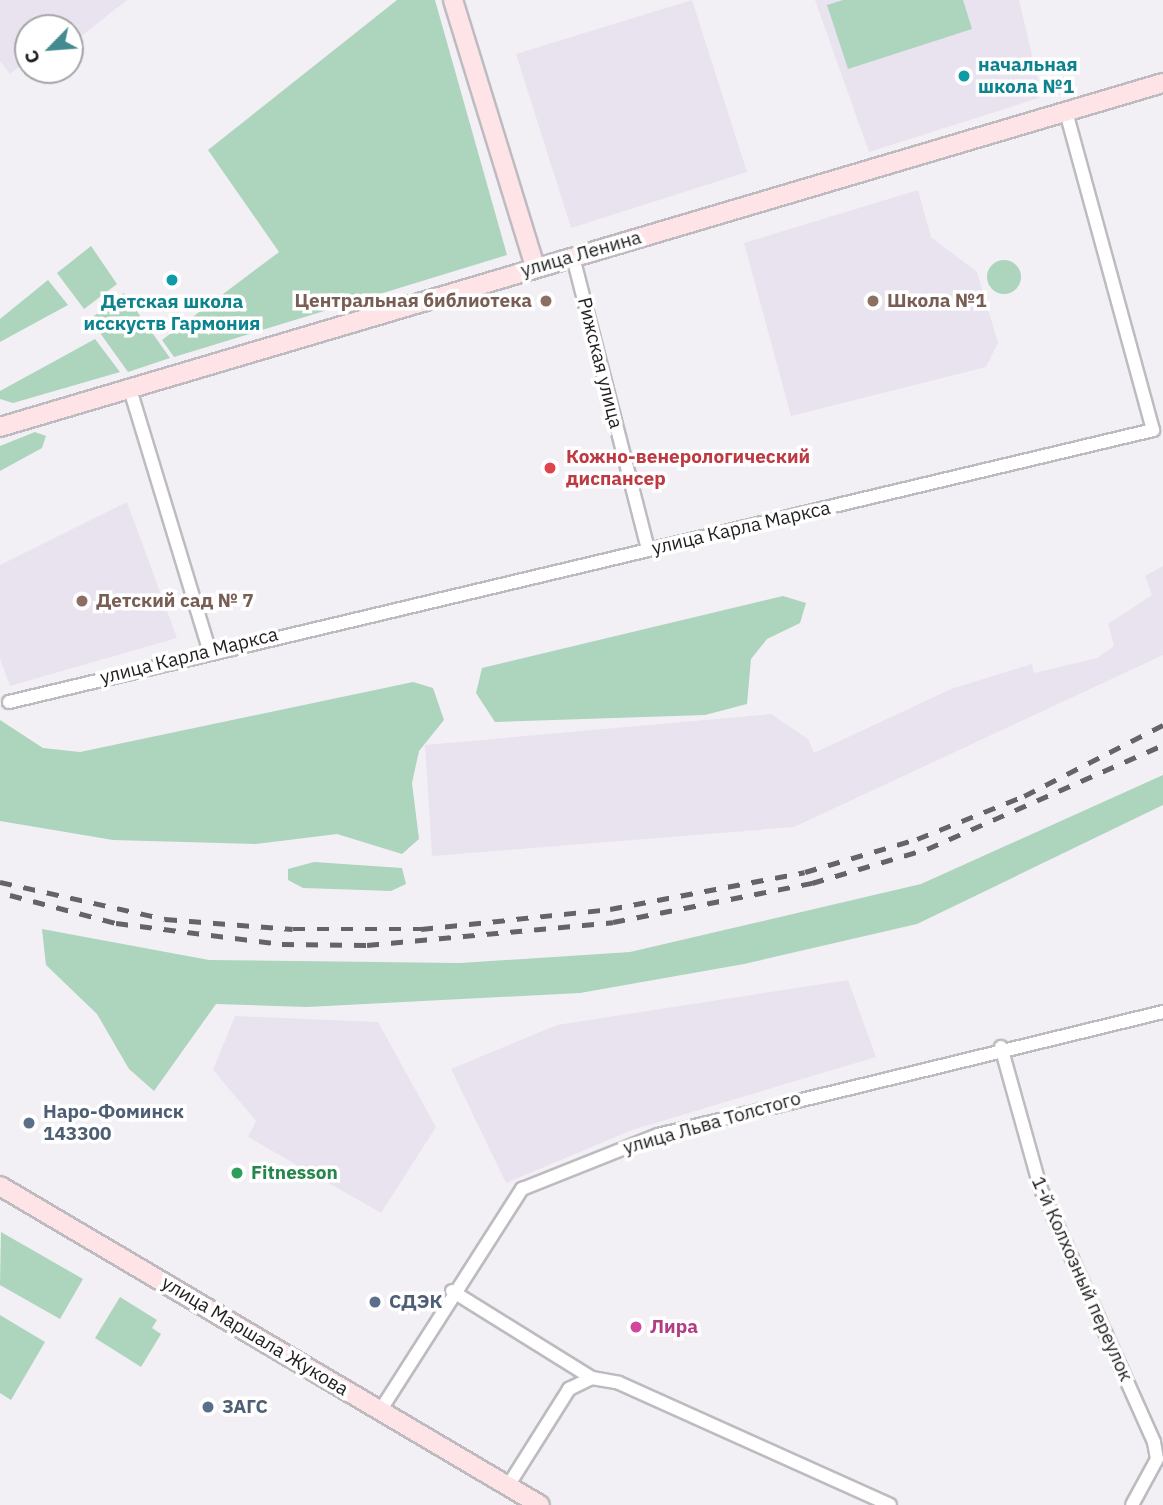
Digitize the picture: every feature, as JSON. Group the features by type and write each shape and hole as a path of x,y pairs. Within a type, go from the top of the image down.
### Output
{"street":[{"path":"453,0 535,266"},
{"name":"улица Ленина","path":"0,426 535,266 1163,83"},
{"name":"улица Карла Маркса","path":"9,702 209,649 648,550 1153,430 1066,112"},
{"name":"Рижская улица","path":"573,257 648,550"},
{"path":"129,386 209,649"},
{"name":"улица Льва Толстого","path":"380,1410 452,1291 522,1189 562,1170 658,1135 1001,1047 1163,1012"},
{"name":"1-й Колхозный переулок","path":"1001,1047 1040,1187 1154,1442 1157,1460 1132,1505"},
{"name":"улица Маршала Жукова","path":"0,1186 540,1505"},
{"path":"452,1291 592,1378 619,1383 890,1505"},
{"path":"509,1486 569,1389 592,1378"}],"shaded area":[{"path":"0,0 127,0 84,34 84,14 14,14 14,71 10,74 0,61"},
{"path":"692,0 747,172 571,228 516,54"},
{"path":"815,0 1019,0 1042,97 869,152"},
{"name":"Школа №1","path":"918,190 931,237 977,272 998,343 986,367 791,416 744,243"},
{"name":"Детский сад № 7","path":"127,502 177,638 10,686 0,659 0,565"},
{"path":"1163,566 1163,655 794,827 432,856 425,745 771,714 808,739 814,753 951,689 1032,664 1034,673 1097,658 1114,646 1108,624 1152,595 1145,576"},
{"path":"848,980 876,1057 632,1130 506,1183 451,1069 557,1025"},
{"path":"235,1016 378,1022 436,1127 381,1213 248,1137 256,1121 213,1070"}],"green space":[{"path":"397,0 435,0 507,255 174,357 162,340 279,252 208,150"},
{"path":"843,0 963,0 972,29 848,69 827,5"},
{"path":"91,246 117,284 84,309 57,273"},
{"path":"1004,260 1016,265 1021,277 1016,289 1004,294 992,289 987,277 992,265"},
{"path":"48,280 68,305 0,342 0,319"},
{"path":"124,293 170,358 128,372 90,319"},
{"path":"95,339 120,372 13,403 0,399 0,391"},
{"path":"35,432 46,436 42,448 0,471 0,446"},
{"path":"783,596 806,603 800,623 767,639 751,659 747,704 705,715 495,722 476,693 482,668"},
{"path":"413,682 433,688 444,720 419,751 412,783 419,839 402,854 337,834 256,844 113,840 0,821 0,720 43,748 80,752"},
{"path":"1163,775 1163,805 917,924 744,964 580,993 307,1007 216,1004 154,1091 129,1069 97,1014 46,965 42,929 209,960 460,963 630,952 921,884"},
{"path":"314,862 402,868 406,884 391,891 303,888 288,880 288,869"},
{"path":"1,1232 83,1279 60,1319 0,1285"},
{"path":"120,1297 157,1320 152,1328 161,1334 141,1367 95,1338"},
{"path":"0,1315 45,1342 11,1400 0,1393"}],"railway":[{"path":"0,882 165,919 293,929 421,929 610,909 805,872 917,839 1024,796 1163,725"},
{"path":"10,895 116,923 282,944 367,945 613,922 812,883 927,849 1163,745"}],"place":[{"name":"начальная школа №1","path":"964,76"},
{"name":"Детская школа исскуств Гармония","path":"172,280"},
{"name":"Центральная библиотека","path":"546,301"},
{"name":"Школа №1","path":"873,301"},
{"name":"Кожно-венерологический диспансер","path":"550,468"},
{"name":"Детский сад № 7","path":"82,601"},
{"name":"Наро-Фоминск 143300","path":"29,1123"},
{"name":"Fitnesson","path":"237,1173"},
{"name":"СДЭК","path":"375,1302"},
{"name":"Лира","path":"636,1327"},
{"name":"ЗАГС","path":"208,1407"}]}
